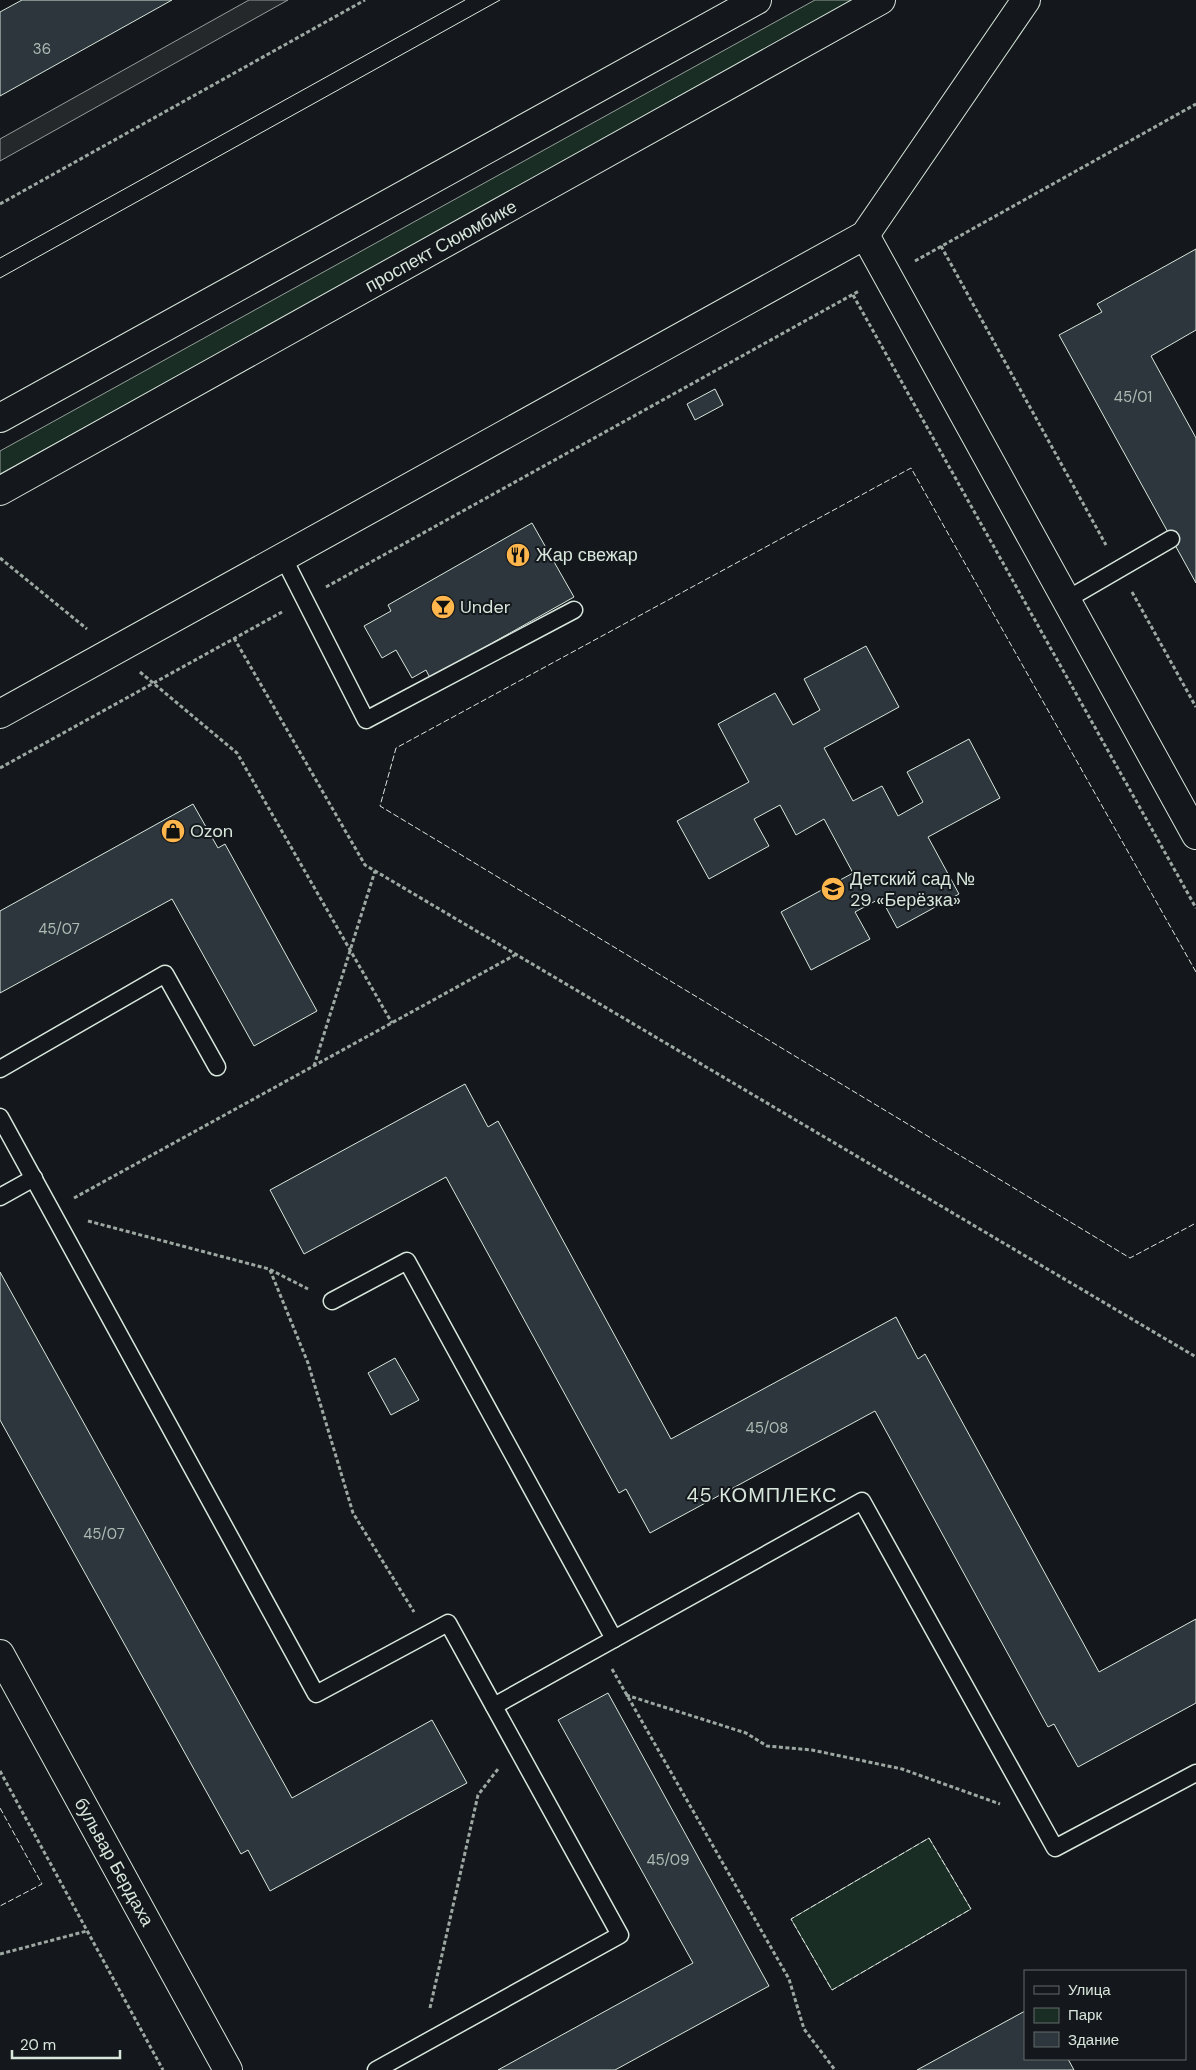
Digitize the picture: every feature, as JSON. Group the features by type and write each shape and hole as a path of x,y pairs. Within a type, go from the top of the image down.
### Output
{"street":[{"path":"0,418 757,0"},
{"name":"проспект Сююмбике","path":"0,491 881,0"},
{"path":"0,714 866,235 1026,0"},
{"path":"866,235 1196,835"},
{"name":"бульвар Бердаха","path":"0,1654 228,2070"}],"lane":[{"path":"1066,600 1171,539"},
{"path":"283,557 366,720 574,610"},
{"path":"0,1070 165,974 217,1066"},
{"path":"0,1116 316,1694 448,1623 620,1935 376,2070"},
{"path":"0,1197 34,1178"},
{"path":"332,1301 408,1260 614,1639"},
{"path":"494,1706 862,1501 1055,1848 1196,1773"}],"path":[{"path":"0,204 365,0"},
{"path":"0,768 1196,104"},
{"path":"941,246 1196,707"},
{"path":"852,295 1196,908"},
{"path":"0,558 238,753 392,1023"},
{"path":"234,638 365,865 1196,1357"},
{"path":"314,1066 375,871"},
{"path":"52,1211 516,955"},
{"path":"52,1211 269,1268 332,1301"},
{"path":"269,1268 308,1363 353,1513 427,1634"},
{"path":"599,1647 789,1979 804,2029 835,2070"},
{"path":"626,1695 746,1733 767,1746 812,1750 902,1769 1038,1818"},
{"path":"422,2044 478,1795 516,1746"},
{"path":"0,1771 163,2070"},
{"path":"0,1954 87,1931"}],"green space":[{"path":"815,0 860,0 0,474 0,451"},
{"path":"929,1838 971,1909 832,1990 791,1919"}],"shaded area":[{"path":"249,0 288,0 0,161 0,139"}],"building":[{"path":"22,0 172,0 0,96 0,12"},
{"path":"1196,249 1196,330 1151,356 1196,438 1196,583 1059,335 1102,312 1097,304"},
{"path":"715,389 723,405 695,420 687,404"},
{"path":"532,523 574,597 430,678 426,670 412,678 396,650 382,658 364,626 391,611 388,605"},
{"path":"866,646 899,707 824,748 853,801 882,786 898,816 923,802 907,772 969,739 1000,798 928,837 959,894 897,928 881,898 855,912 870,939 811,970 781,912 853,873 824,819 796,835 780,805 754,819 769,846 709,879 677,821 749,782 718,724 775,693 793,725 820,710 804,679"},
{"path":"193,804 218,848 225,844 317,1011 254,1046 172,899 0,993 0,911"},
{"path":"465,1084 488,1127 498,1121 671,1439 896,1317 918,1359 925,1354 1099,1672 1196,1619 1196,1703 1078,1767 1054,1724 1048,1727 875,1411 650,1533 626,1489 619,1493 446,1177 304,1254 270,1190"},
{"path":"0,1272 292,1798 432,1720 467,1783 270,1891 248,1850 241,1854 0,1420"},
{"path":"395,1358 419,1400 391,1415 368,1373"},
{"path":"608,1693 769,1986 615,2070 498,2070 693,1963 558,1720"},
{"path":"1024,2012 1024,2060 1069,2060 1074,2070 917,2070"}],"tram line":[{"path":"0,258 465,0"},
{"path":"0,278 500,0"}],"fence":[{"path":"1196,972 911,468 396,748 380,806 1130,1258 1196,1223"},
{"path":"0,1808 42,1884 0,1906"},
{"path":"929,1838 971,1909 832,1990 791,1919 929,1838"}],"place":[{"name":"Жар свежар","path":"518,555"},
{"name":"Under","path":"443,607"},
{"name":"Ozon","path":"173,831"},
{"name":"Детский сад № 29 «Берёзка»","path":"833,889"}],"district":[{"name":"45 КОМПЛЕКС","path":"762,1495"}]}
